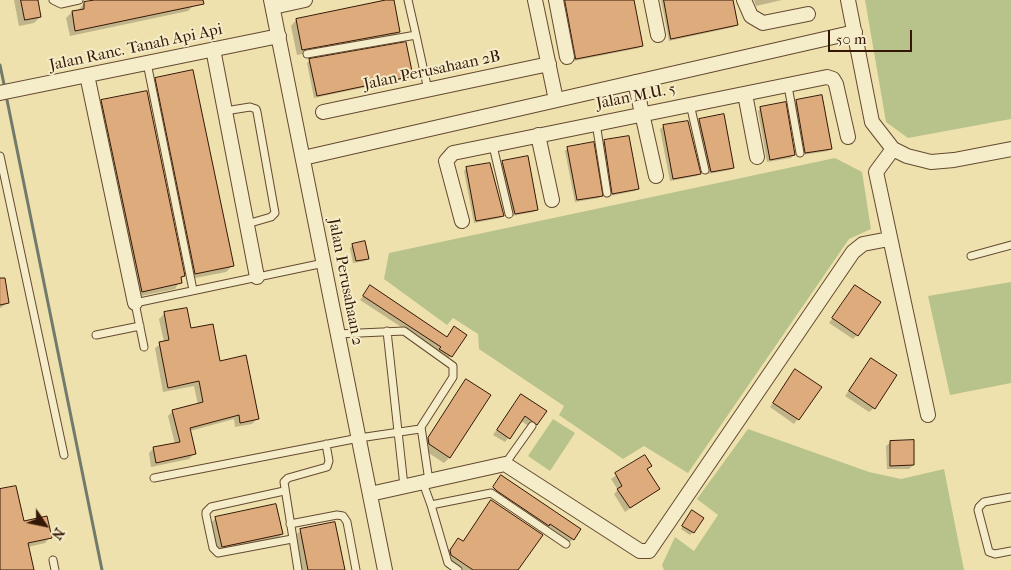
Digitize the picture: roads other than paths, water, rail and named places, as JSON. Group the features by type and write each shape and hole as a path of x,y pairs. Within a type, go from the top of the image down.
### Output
{"street":[{"path":"272,3 305,0"},
{"path":"535,0 556,100"},
{"path":"556,0 567,57"},
{"path":"651,0 658,35"},
{"path":"744,0 751,16 763,23 808,14"},
{"path":"848,0 872,122 893,149 908,156 931,162 954,160 1011,149"},
{"name":"Jalan Perusahaan 2","path":"272,3 385,570"},
{"path":"303,158 855,32"},
{"name":"Jalan Ranc. Tanah Api Api","path":"0,94 279,36"},
{"path":"214,49 257,277"},
{"name":"Jalan Perusahaan 2B","path":"323,112 549,64"},
{"path":"87,75 135,302"},
{"name":"Jalan M.U. 5","path":"462,221 446,161 448,156 453,153 827,77 833,79 836,84 848,137"},
{"path":"635,82 656,176"},
{"path":"745,94 757,157"},
{"path":"538,135 552,200"},
{"path":"893,149 876,172 928,416"},
{"path":"370,494 505,464 640,552 649,551 853,252 863,244 889,238"}],"lane":[{"path":"54,0 61,4 79,0"},
{"path":"408,0 428,90"},
{"path":"307,54 416,34"},
{"path":"147,63 192,290"},
{"path":"788,86 800,153"},
{"path":"690,104 705,170"},
{"path":"226,111 250,107 258,112 275,213 271,217 247,224"},
{"path":"596,123 607,192"},
{"path":"492,146 509,214"},
{"path":"0,156 64,455"},
{"path":"972,256 1011,245"},
{"path":"144,347 135,302 324,263"},
{"path":"96,335 140,326"},
{"path":"387,331 404,486"},
{"path":"338,334 404,331 450,363 454,369 453,377 420,429 426,482 431,505 448,563 458,570"},
{"path":"505,464 532,426"},
{"path":"154,478 326,444 420,429"},
{"path":"298,570 284,491 286,479 328,467 329,461 326,444"},
{"path":"284,491 212,508 206,512 206,515 213,548 218,553 292,540"},
{"path":"431,505 491,493 566,544"},
{"path":"1011,497 984,502 978,507 978,510 989,552 996,554 1011,551"},
{"path":"290,524 337,515 343,516 346,522 356,570"},
{"path":"53,560 54,570"},
{"path":"443,570 448,563"}],"waterway":[{"path":"0,65 5,89"},
{"path":"6,95 102,570"}]}
